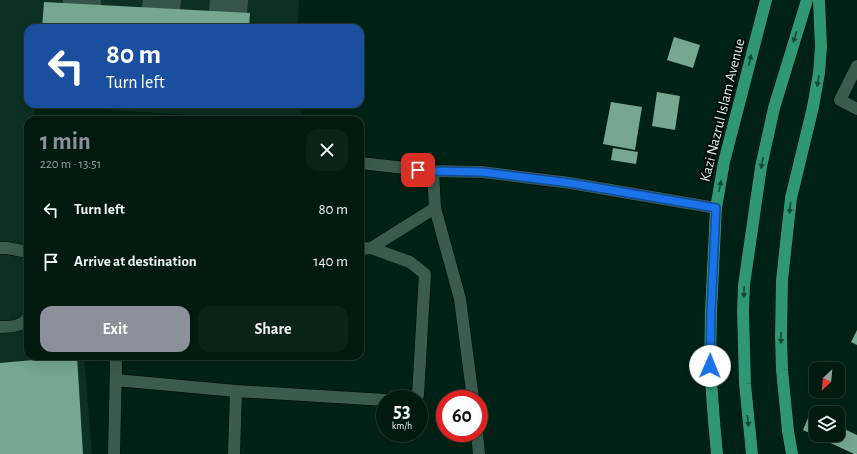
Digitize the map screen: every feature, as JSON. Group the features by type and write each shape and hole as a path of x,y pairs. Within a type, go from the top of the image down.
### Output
{"main road":[{"name":"Kazi Nazrul Islam Avenue","path":"717,454 710,366 716,208 724,162 766,0"},
{"path":"752,454 745,384 743,311 744,285 761,167 774,108 807,0"},
{"path":"792,454 788,431 782,370 782,280 791,198 813,107 819,72 821,47 819,0"}],"lane":[{"path":"857,66 840,100 857,108"},
{"path":"364,163 433,171 482,172 570,183 716,208"},
{"path":"433,171 435,208 460,299 472,390"},
{"path":"365,249 435,208"},
{"path":"0,248 24,251"},
{"path":"365,249 410,262 426,274 418,390"},
{"path":"0,327 19,325 24,322"},
{"path":"114,454 115,360"},
{"path":"116,380 236,391 376,399"},
{"path":"234,454 236,391"},
{"path":"478,442 479,454"}],"shaded area":[{"path":"0,0 299,0 298,24 24,24 24,108 35,108 34,116 24,116 24,360 84,360 92,454 0,454"},
{"path":"82,108 299,108 302,116 209,116"}],"building":[{"path":"44,2 250,13 249,24 42,24"},
{"path":"674,37 700,45 693,68 667,60"},
{"path":"657,92 680,96 675,130 652,126"},
{"path":"611,102 642,107 635,150 603,144"},
{"path":"613,148 638,152 636,164 611,160"},
{"path":"857,330 857,345 851,342"},
{"path":"33,360 77,360 83,454 0,454 0,363"},
{"path":"809,415 809,433 803,430"},
{"path":"845,429 857,435 857,454 828,442 845,442"}],"taxiway":[{"path":"161,9 162,0"},
{"path":"228,13 229,0"}],"route":[{"path":"418,170 482,172 570,183 716,208 710,366"}]}
